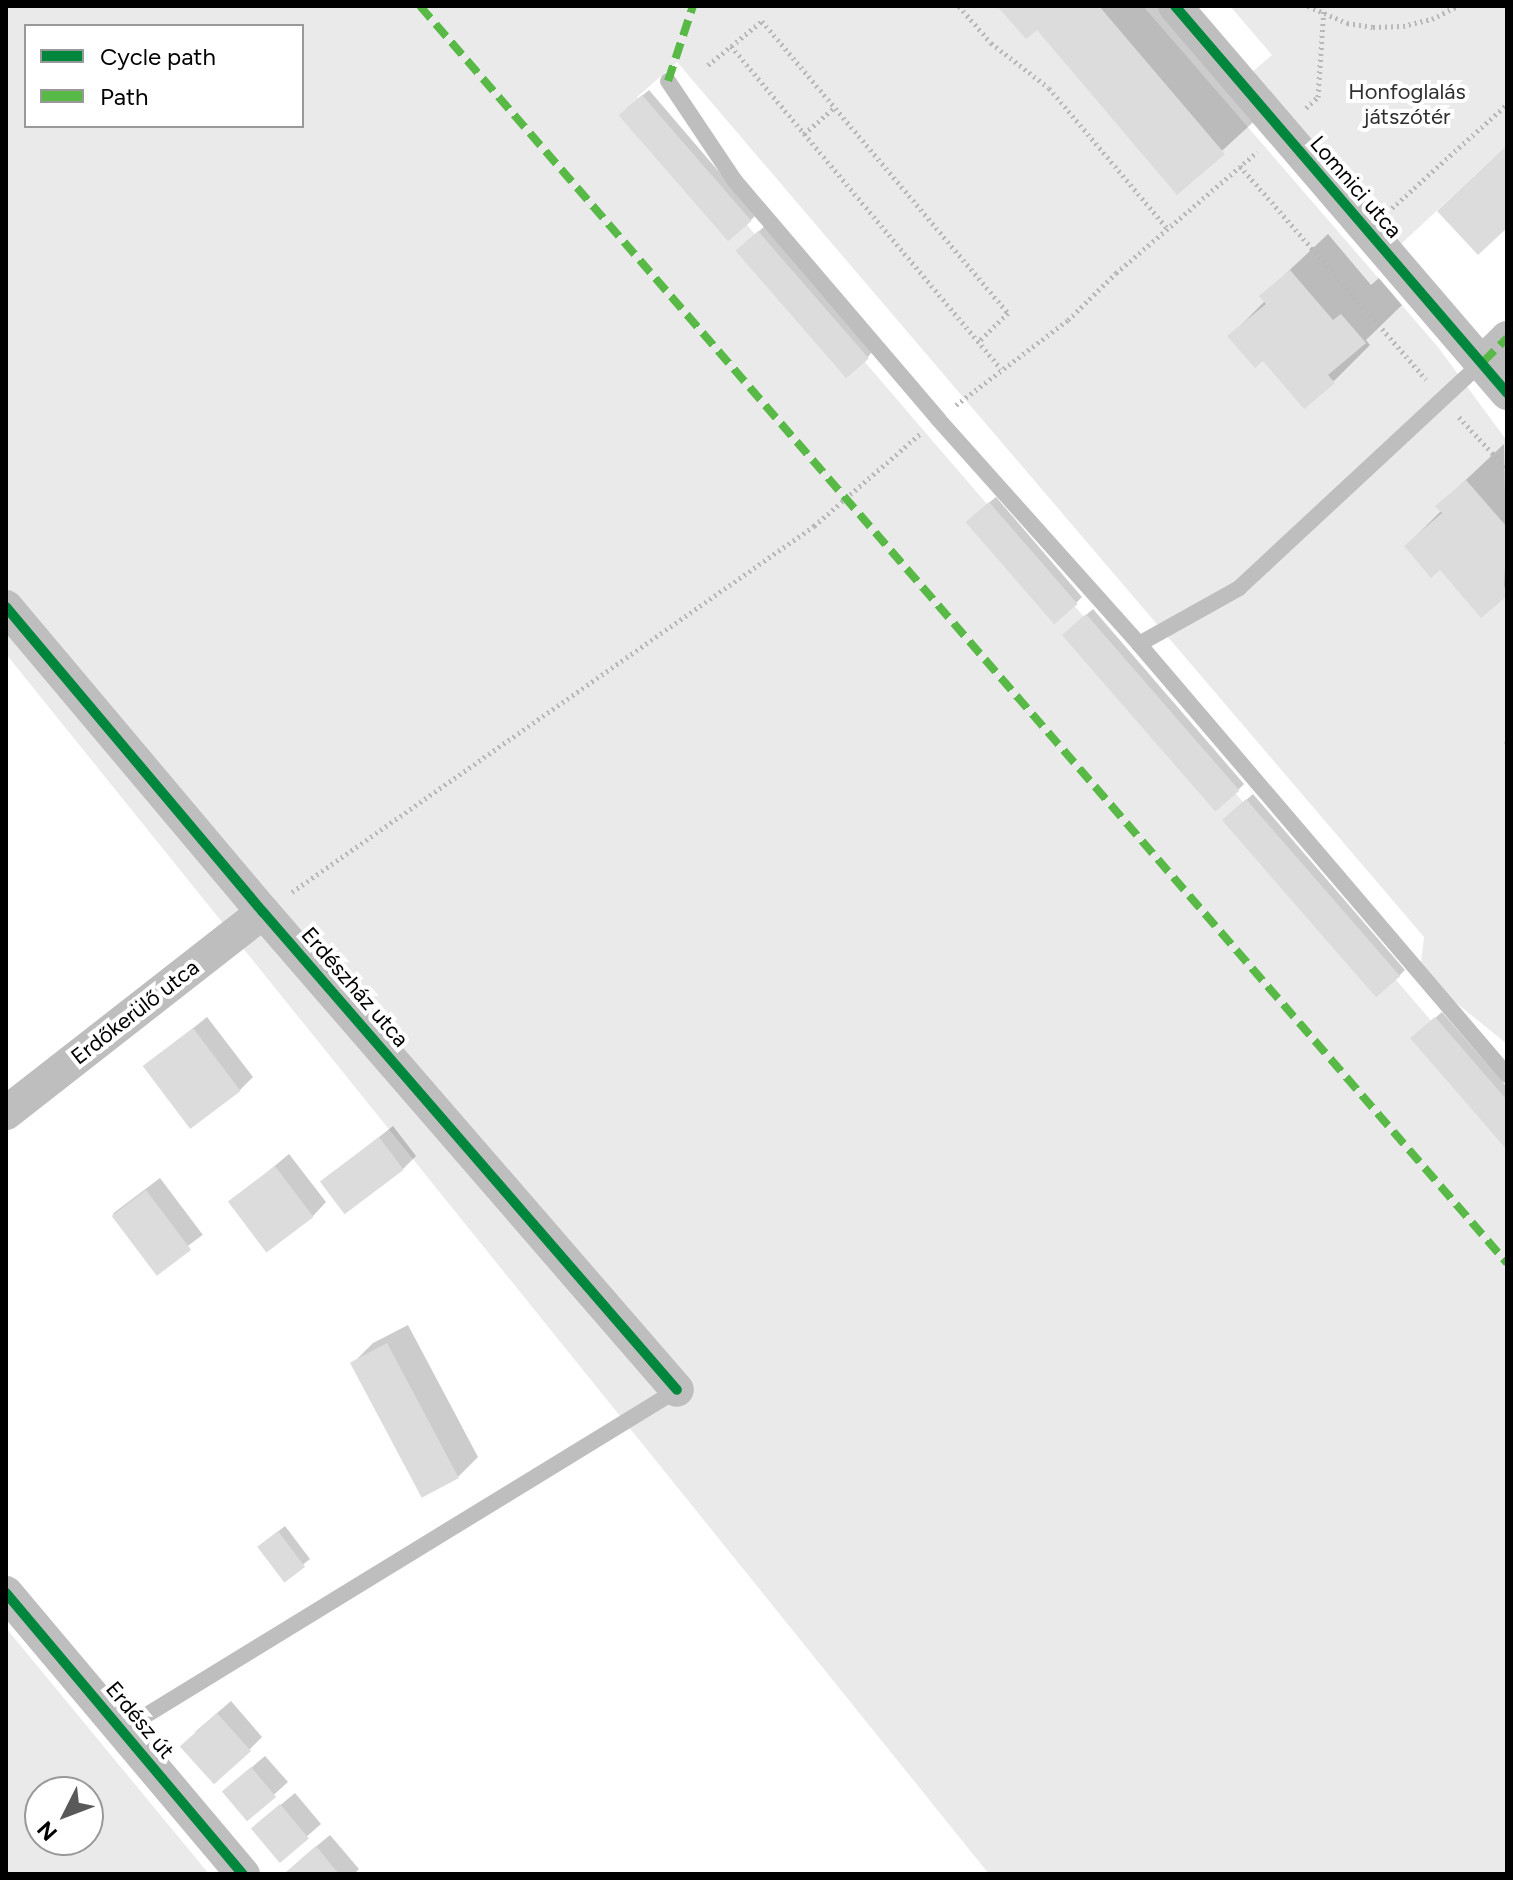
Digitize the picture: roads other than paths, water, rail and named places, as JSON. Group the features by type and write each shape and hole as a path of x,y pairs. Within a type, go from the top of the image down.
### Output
{"street":[{"name":"Lomnici utca","path":"1175,6 1507,393"},
{"path":"1483,362 1507,338"},
{"name":"Erdészház utca","path":"6,607 263,912 677,1390"},
{"name":"Erdőkerülő utca","path":"6,1113 263,912"},
{"name":"Erdész út","path":"6,1593 243,1874"}],"lane":[{"path":"668,81 735,181 938,419 1139,644 1507,1075"},
{"path":"1139,644 1239,588 1483,362"},
{"path":"122,1730 677,1390"}],"park label":[{"name":"Honfoglalás játszótér","path":"1407,104"}]}
